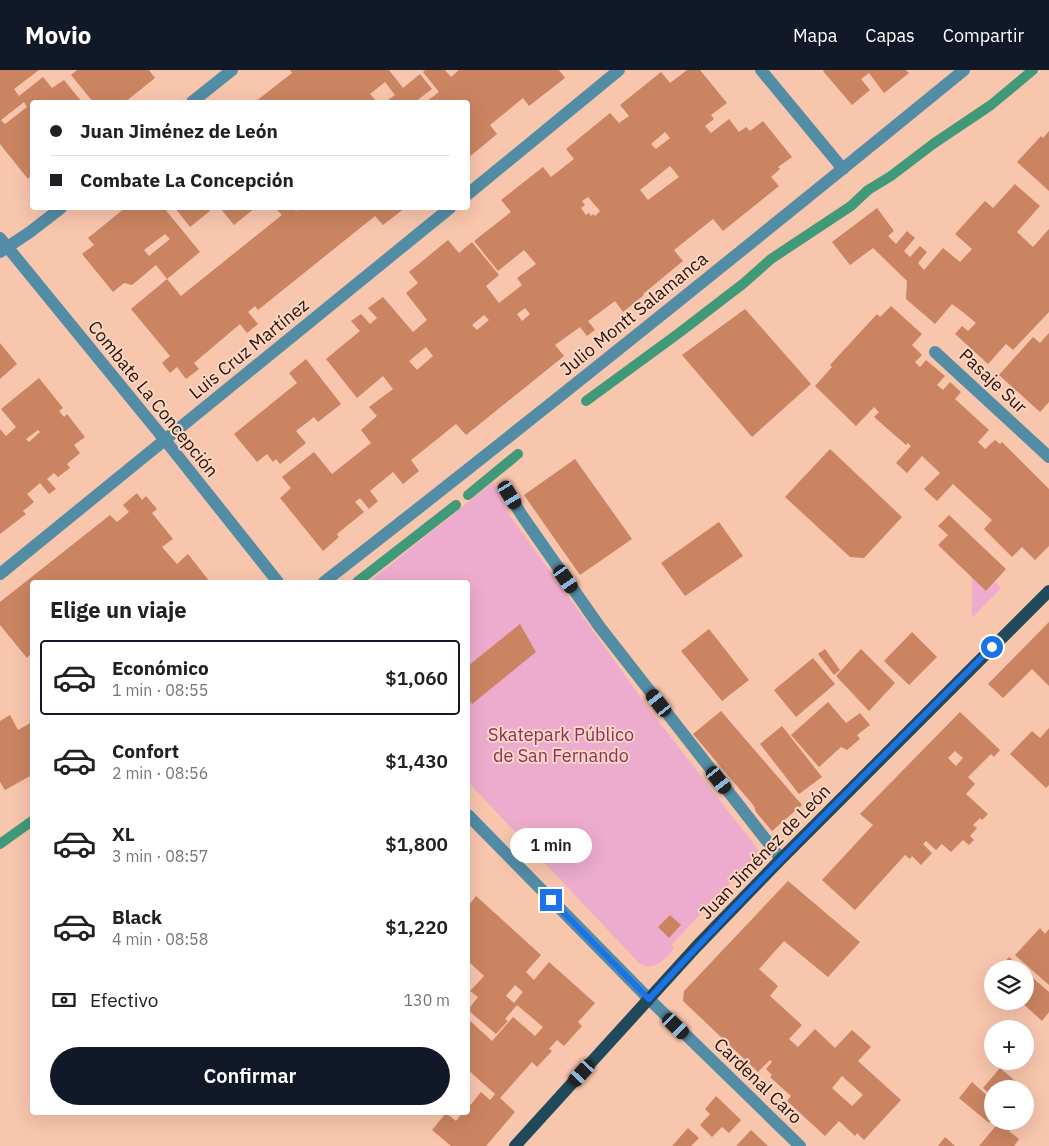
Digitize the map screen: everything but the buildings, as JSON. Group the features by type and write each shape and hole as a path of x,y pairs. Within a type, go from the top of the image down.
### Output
{"main road":[{"name":"Juan Jiménez de León","path":"515,1146 697,946 781,859 1049,591"}],"street":[{"path":"194,100 232,70"},
{"path":"470,192 619,70"},
{"path":"761,70 843,169"},
{"name":"Julio Montt Salamanca","path":"327,580 452,483 964,70"},
{"path":"2,246 30,232 58,210"},
{"name":"Luis Cruz Martínez","path":"0,574 448,210"},
{"name":"Combate La Concepción","path":"2,246 165,440 276,580"},
{"name":"Pasaje Sur","path":"936,352 1049,457"},
{"path":"510,495 523,518 599,626 781,859"},
{"path":"470,817 649,999"},
{"name":"Cardenal Caro","path":"649,999 800,1146"}],"green space":[{"name":"Skatepark Público de San Fernando","path":"493,482 508,513 652,713 760,852 671,945 674,949 662,961 649,966 639,963 470,784 470,580 371,580"},
{"path":"972,577 986,591 995,582 1001,588 972,618"}],"waterway":[{"path":"586,401 679,333 744,283 771,259 851,206 868,190 891,176 933,144 991,105 1033,70"},
{"path":"468,495 518,454"},
{"path":"360,580 456,505"},
{"path":"0,844 30,822"}],"route":[{"path":"551,900 649,999 781,859 992,647"}]}
